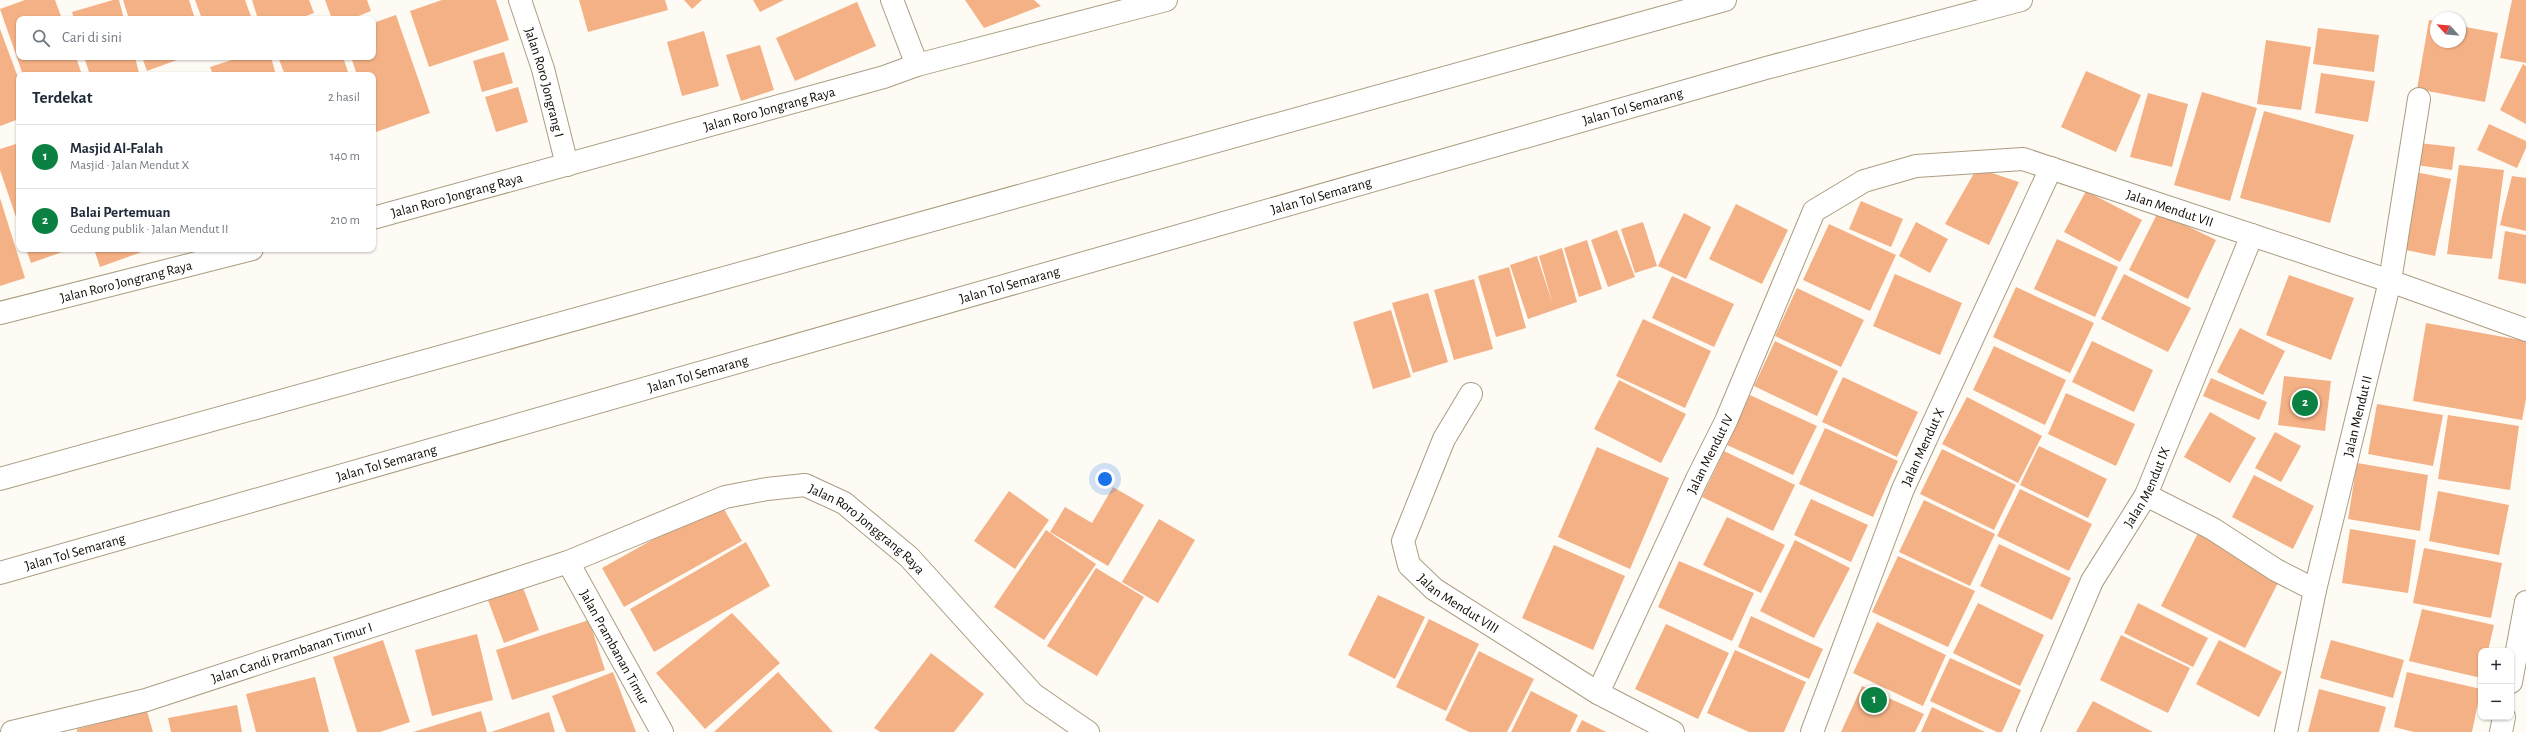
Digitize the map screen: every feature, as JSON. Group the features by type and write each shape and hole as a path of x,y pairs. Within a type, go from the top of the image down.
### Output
{"main road":[{"name":"Jalan Roro Jongrang I","path":"520,0 543,69 567,165"},
{"name":"Jalan Roro Jongrang Raya","path":"376,217 884,77 918,65 1166,0"},
{"path":"0,479 1725,0"},
{"name":"Jalan Tol Semarang","path":"0,573 1766,68 2021,0"},
{"path":"898,2 918,65"},
{"name":"Jalan Mendut II","path":"2286,732 2315,590 2390,281 2419,99"},
{"name":"Jalan Mendut VII","path":"1814,212 1864,181 1916,166 2023,158 2390,281 2526,330"},
{"name":"Jalan Mendut X","path":"1812,732 1903,488 2051,168"},
{"name":"Jalan Mendut IV","path":"1598,693 1654,568 1726,421 1814,212"},
{"name":"Jalan Mendut IX","path":"2028,732 2092,581 2146,495 2252,235"},
{"name":"Jalan Roro Jongrang Raya","path":"0,313 240,252"},
{"name":"Jalan Mendut VIII","path":"1471,394 1444,439 1403,541 1409,565 1434,589 1598,693 1673,732"},
{"name":"Jalan Roro Jonggrang Raya","path":"568,562 724,497 767,489 805,485 844,504 909,557 1033,694 1088,732"},
{"path":"2146,495 2213,529 2276,570 2315,590"},
{"name":"Jalan Candi Prambanan Timur I","path":"12,732 146,700 568,562"},
{"name":"Jalan Prambanan Timur","path":"568,562 662,732"},
{"path":"2514,666 2526,602"},
{"path":"2501,732 2503,720"}],"building":[{"path":"25,0 55,0 61,16 16,16 16,55 0,9"},
{"path":"113,0 119,0 123,16 73,16 72,12"},
{"path":"123,0 189,0 194,16 128,16"},
{"path":"195,0 245,0 251,16 201,16"},
{"path":"252,0 309,0 314,13 306,16 257,16"},
{"path":"325,0 367,0 371,11 358,16 331,16"},
{"path":"442,0 496,0 509,40 429,67 410,11"},
{"path":"579,0 665,0 668,10 588,32"},
{"path":"684,0 702,0 692,9"},
{"path":"753,0 784,0 760,12"},
{"path":"965,0 1034,0 1041,6 984,28"},
{"path":"2512,0 2526,0 2526,63 2500,58"},
{"path":"857,2 876,46 795,81 776,38"},
{"path":"396,15 430,113 376,132 376,72 356,72 352,60 376,60 376,22"},
{"path":"2429,20 2430,48 2466,48 2466,27 2498,33 2485,102 2417,89"},
{"path":"2318,28 2379,35 2374,72 2313,64"},
{"path":"0,29 16,72 16,120 0,126"},
{"path":"704,31 719,86 682,96 667,42"},
{"path":"2266,40 2311,47 2301,110 2257,104"},
{"path":"760,45 774,90 741,101 726,55"},
{"path":"504,52 513,83 482,92 473,61"},
{"path":"18,60 77,60 81,72 22,72"},
{"path":"85,60 136,60 139,72 89,72"},
{"path":"143,60 177,60 147,71"},
{"path":"232,60 272,60 275,72 212,72 210,67"},
{"path":"279,60 344,60 348,72 284,72"},
{"path":"2523,64 2526,66 2526,124 2500,110"},
{"path":"2086,71 2141,95 2116,152 2061,127"},
{"path":"2321,73 2375,81 2368,122 2315,113"},
{"path":"518,87 528,122 496,132 485,97"},
{"path":"2202,92 2257,108 2230,201 2174,185"},
{"path":"2148,93 2188,104 2172,167 2130,157"},
{"path":"2264,111 2354,135 2330,223 2240,198"},
{"path":"2489,124 2526,141 2526,148 2517,168 2477,150"},
{"path":"2419,143 2455,147 2452,170 2416,165"},
{"path":"16,144 16,217 0,170 0,149"},
{"path":"2459,165 2504,170 2492,259 2447,254"},
{"path":"1977,168 2019,182 1989,245 1945,224"},
{"path":"2415,172 2451,179 2435,256 2401,249"},
{"path":"2512,176 2526,178 2526,231 2500,225"},
{"path":"2086,191 2142,220 2120,262 2064,232"},
{"path":"0,198 25,278 0,286"},
{"path":"1861,201 1903,219 1891,247 1849,229"},
{"path":"1736,204 1788,230 1762,284 1709,259"},
{"path":"2158,212 2216,240 2188,299 2129,270"},
{"path":"1684,213 1711,227 1686,279 1658,266"},
{"path":"1643,222 1657,266 1635,273 1621,229"},
{"path":"1916,222 1948,239 1930,273 1899,256"},
{"path":"1829,224 1896,255 1870,311 1803,280"},
{"path":"1617,230 1635,277 1608,287 1591,240"},
{"path":"2505,231 2526,235 2526,284 2498,279"},
{"path":"2057,239 2118,267 2095,317 2034,289"},
{"path":"1587,240 1602,289 1579,297 1564,248"},
{"path":"1562,248 1577,302 1528,319 1510,265 1537,256 1553,305 1539,256"},
{"path":"27,252 62,252 31,263"},
{"path":"95,252 142,252 100,267"},
{"path":"1509,267 1526,328 1496,337 1478,276"},
{"path":"1895,274 1962,303 1940,355 1873,326"},
{"path":"2124,274 2191,308 2168,352 2101,319"},
{"path":"2289,275 2354,298 2331,360 2266,335"},
{"path":"1672,276 1734,304 1714,347 1652,318"},
{"path":"1474,279 1493,349 1454,360 1434,290"},
{"path":"2016,287 2094,323 2070,373 1993,337"},
{"path":"1797,288 1864,320 1841,367 1775,336"},
{"path":"1428,293 1448,362 1413,373 1392,303"},
{"path":"1391,310 1411,377 1373,389 1353,322"},
{"path":"1643,319 1711,351 1685,408 1616,376"},
{"path":"2426,323 2526,341 2526,399 2522,420 2413,401"},
{"path":"2240,328 2285,351 2263,395 2217,372"},
{"path":"1775,341 1838,371 1817,416 1754,386"},
{"path":"2092,341 2153,370 2134,412 2072,382"},
{"path":"1994,346 2066,380 2045,425 1973,390"},
{"path":"2284,376 2331,381 2325,431 2278,425"},
{"path":"1843,377 1918,412 1897,457 1822,422"},
{"path":"2211,378 2267,402 2259,420 2203,396"},
{"path":"1619,380 1686,414 1661,463 1594,429"},
{"path":"2066,393 2135,424 2116,466 2048,434"},
{"path":"1750,395 1817,426 1793,475 1727,445"},
{"path":"1967,397 2042,436 2018,483 1942,444"},
{"path":"2377,404 2443,415 2433,466 2368,454"},
{"path":"2210,412 2256,438 2230,483 2184,457"},
{"path":"2448,415 2519,426 2510,490 2438,479"},
{"path":"1825,428 1898,461 1873,517 1799,484"},
{"path":"2275,432 2301,446 2281,482 2255,468"},
{"path":"2039,446 2107,479 2088,518 2020,485"},
{"path":"1597,447 1669,478 1630,569 1558,537"},
{"path":"1942,449 2016,485 1994,530 1920,494"},
{"path":"1724,451 1795,485 1773,531 1702,497"},
{"path":"2357,463 2428,475 2420,531 2348,519"},
{"path":"2254,475 2314,506 2293,549 2232,517"},
{"path":"1113,487 1144,505 1108,566 1050,532 1065,507 1092,523"},
{"path":"2020,489 2092,524 2069,571 1997,536"},
{"path":"1009,491 1049,520 1015,569 974,541"},
{"path":"2438,491 2509,505 2499,555 2429,541"},
{"path":"1811,499 1868,525 1851,562 1794,535"},
{"path":"1924,500 1995,534 1970,586 1899,552"},
{"path":"720,502 742,541 624,607 602,568"},
{"path":"1727,517 1785,545 1761,593 1703,565"},
{"path":"1159,519 1195,540 1158,603 1122,582"},
{"path":"2350,529 2416,540 2408,593 2342,583"},
{"path":"1046,530 1096,564 1044,640 994,607"},
{"path":"2198,533 2282,575 2245,648 2161,606"},
{"path":"1795,540 1850,568 1814,638 1760,611"},
{"path":"746,542 770,586 654,652 630,609"},
{"path":"1999,544 2071,578 2052,620 1980,586"},
{"path":"1554,545 1625,576 1593,650 1522,618"},
{"path":"2424,548 2502,563 2491,618 2413,603"},
{"path":"1898,556 1975,591 1948,647 1872,612"},
{"path":"1679,561 1754,593 1732,641 1658,607"},
{"path":"1096,568 1144,597 1097,676 1047,646"},
{"path":"521,582 539,630 504,643 486,595"},
{"path":"1378,595 1425,617 1395,679 1348,655"},
{"path":"1978,603 2044,635 2020,686 1953,653"},
{"path":"2138,603 2208,638 2193,667 2124,633"},
{"path":"2422,609 2494,625 2489,648 2478,648 2478,677 2409,661"},
{"path":"732,613 780,663 705,729 656,673"},
{"path":"1751,616 1823,649 1809,679 1738,647"},
{"path":"1429,619 1479,644 1446,711 1396,687"},
{"path":"589,620 605,670 512,700 496,650"},
{"path":"1877,622 1946,655 1923,706 1853,673"},
{"path":"1666,624 1729,653 1698,719 1635,689"},
{"path":"477,634 493,700 432,716 415,650"},
{"path":"2121,635 2190,668 2168,713 2100,680"},
{"path":"383,640 410,722 380,732 357,732 333,657"},
{"path":"2219,640 2282,672 2259,717 2196,684"},
{"path":"2331,640 2404,660 2393,698 2320,678"},
{"path":"1735,650 1806,682 1784,732 1749,732 1707,713"},
{"path":"1479,651 1534,679 1507,732 1469,732 1445,720"},
{"path":"931,653 984,694 954,732 880,732 874,728"},
{"path":"1950,658 2021,690 2002,732 1997,732 1930,701"},
{"path":"613,672 636,732 566,732 552,696"},
{"path":"778,672 833,732 714,732"},
{"path":"2407,672 2478,688 2478,703 2472,732 2414,732 2394,727"},
{"path":"315,677 329,732 256,732 246,694"},
{"path":"1862,686 1924,714 1915,732 1841,732"},
{"path":"2319,689 2386,707 2379,732 2308,732"},
{"path":"1531,691 1578,715 1570,732 1511,732"},
{"path":"2093,701 2153,732 2076,732"},
{"path":"237,705 242,732 171,732 168,718"},
{"path":"1932,707 1985,732 1921,732"},
{"path":"147,711 153,732 77,732 77,729"},
{"path":"481,711 487,732 413,732"},
{"path":"549,712 555,732 491,732"},
{"path":"1582,720 1606,732 1576,732"}],"place":[{"name":"Balai Pertemuan","path":"2305,403"},
{"name":"Masjid Al-Falah","path":"1874,700"}]}
